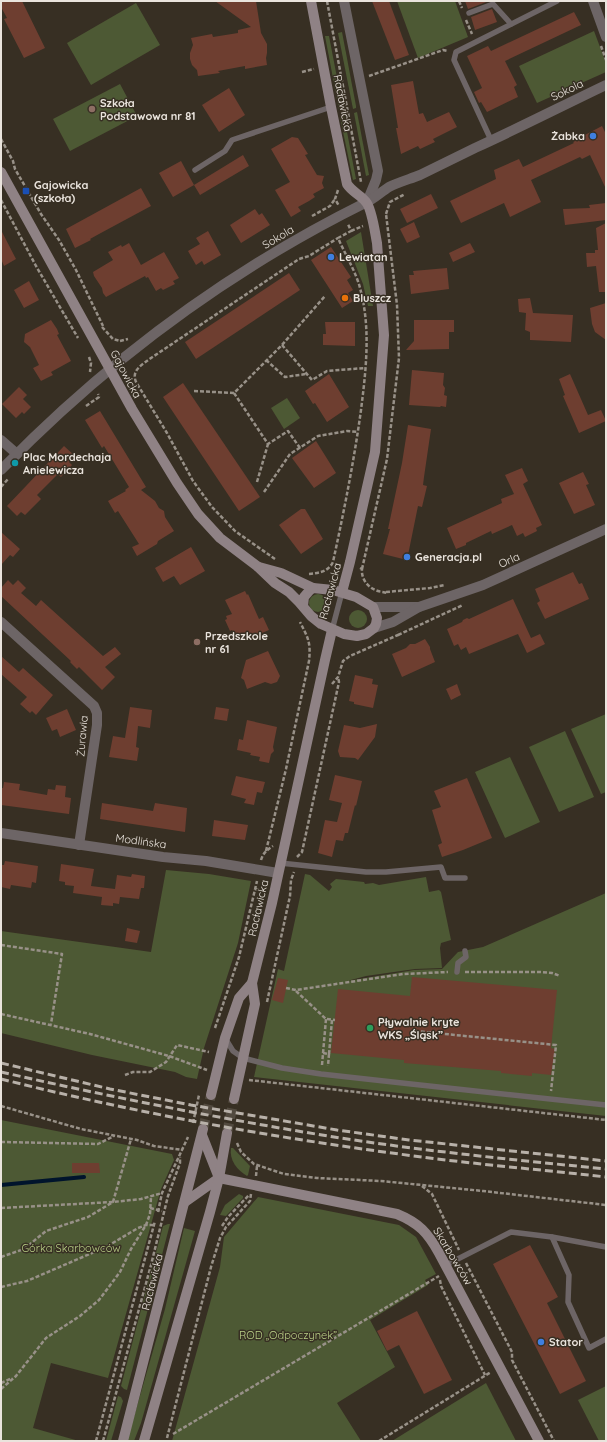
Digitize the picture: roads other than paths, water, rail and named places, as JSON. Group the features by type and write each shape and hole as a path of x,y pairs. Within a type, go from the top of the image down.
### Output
{"street":[{"name":"Racławicka","path":"311,1 330,107 347,184 367,202 373,222 377,242 384,335 374,452 342,592"},
{"name":"Racławicka","path":"344,1 378,171 367,202"},
{"path":"592,1 606,37"},
{"name":"Sokola","path":"1,470 127,354 236,277 287,245 347,211 367,202 389,188 606,85"},
{"name":"Gajowicka","path":"1,172 132,409 177,483 198,514 220,538 257,566 275,584 289,592 318,622 332,630 350,636 366,634 374,628"},
{"path":"1,440 17,454"},
{"name":"Orla","path":"374,628 393,622 419,607 452,597 483,585 606,529"},
{"name":"Gajowicka","path":"257,566 280,573 313,588 342,592 372,607"},
{"path":"303,606 304,597 313,588"},
{"path":"372,607 377,618 374,628"},
{"name":"Orla","path":"372,607 419,607"},
{"name":"Żurawia","path":"1,622 94,706 97,714 92,764 79,845"},
{"name":"Racławicka","path":"234,1099 255,1004 252,983 272,903 332,630"},
{"name":"Modlińska","path":"1,833 163,857 206,861 278,873"},
{"name":"Racławicka","path":"211,1095 225,1038 239,998 252,983"},
{"name":"Racławicka","path":"123,1441 202,1132 219,1178"},
{"path":"144,1441 219,1178 227,1133"},
{"path":"185,1202 219,1178"},
{"name":"Skarbowców","path":"219,1178 402,1216 413,1222 426,1233 539,1441"}],"lane":[{"path":"491,140 454,60 456,52 557,1"},
{"path":"468,12 493,3 511,24"},
{"path":"195,170 225,151 232,140 330,107"},
{"name":"Racławicka","path":"332,630 342,592"},
{"path":"280,863 366,872 386,872 441,867 445,878 465,878"},
{"path":"457,972 458,963 466,958 464,951"},
{"path":"225,1038 233,1051 243,1058 282,1068 324,1074 606,1104"},
{"path":"444,1268 511,1232 552,1237 606,1247"},
{"path":"552,1237 568,1276 568,1302 589,1348 606,1339"}],"waterway":[{"path":"1,1185 84,1177"}],"tunnel":[{"path":"203,1129 211,1095"},
{"path":"227,1133 234,1099"}],"railway":[{"path":"1,1063 110,1089 191,1105 337,1130 409,1140 606,1161"},
{"path":"1,1072 167,1107 334,1137 436,1151 606,1169"},
{"path":"1,1079 53,1092 263,1134 468,1163 606,1177"}],"place":[{"name":"Szkoła Podstawowa nr 81","path":"92,109"},
{"name":"Żabka","path":"593,136"},
{"name":"Gajowicka (szkoła)","path":"26,191"},
{"name":"Lewiatan","path":"331,257"},
{"name":"Bluszcz","path":"345,298"},
{"name":"Plac Mordechaja Anielewicza","path":"15,463"},
{"name":"Generacja.pl","path":"407,557"},
{"name":"Przedszkole nr 61","path":"197,642"},
{"name":"Pływalnie kryte WKS „Śląsk”","path":"370,1028"},
{"name":"Stator","path":"541,1342"}],"park label":[{"name":"Górka Skarbowców","path":"71,1248"},
{"name":"ROD „Odpoczynek”","path":"288,1335"}]}
